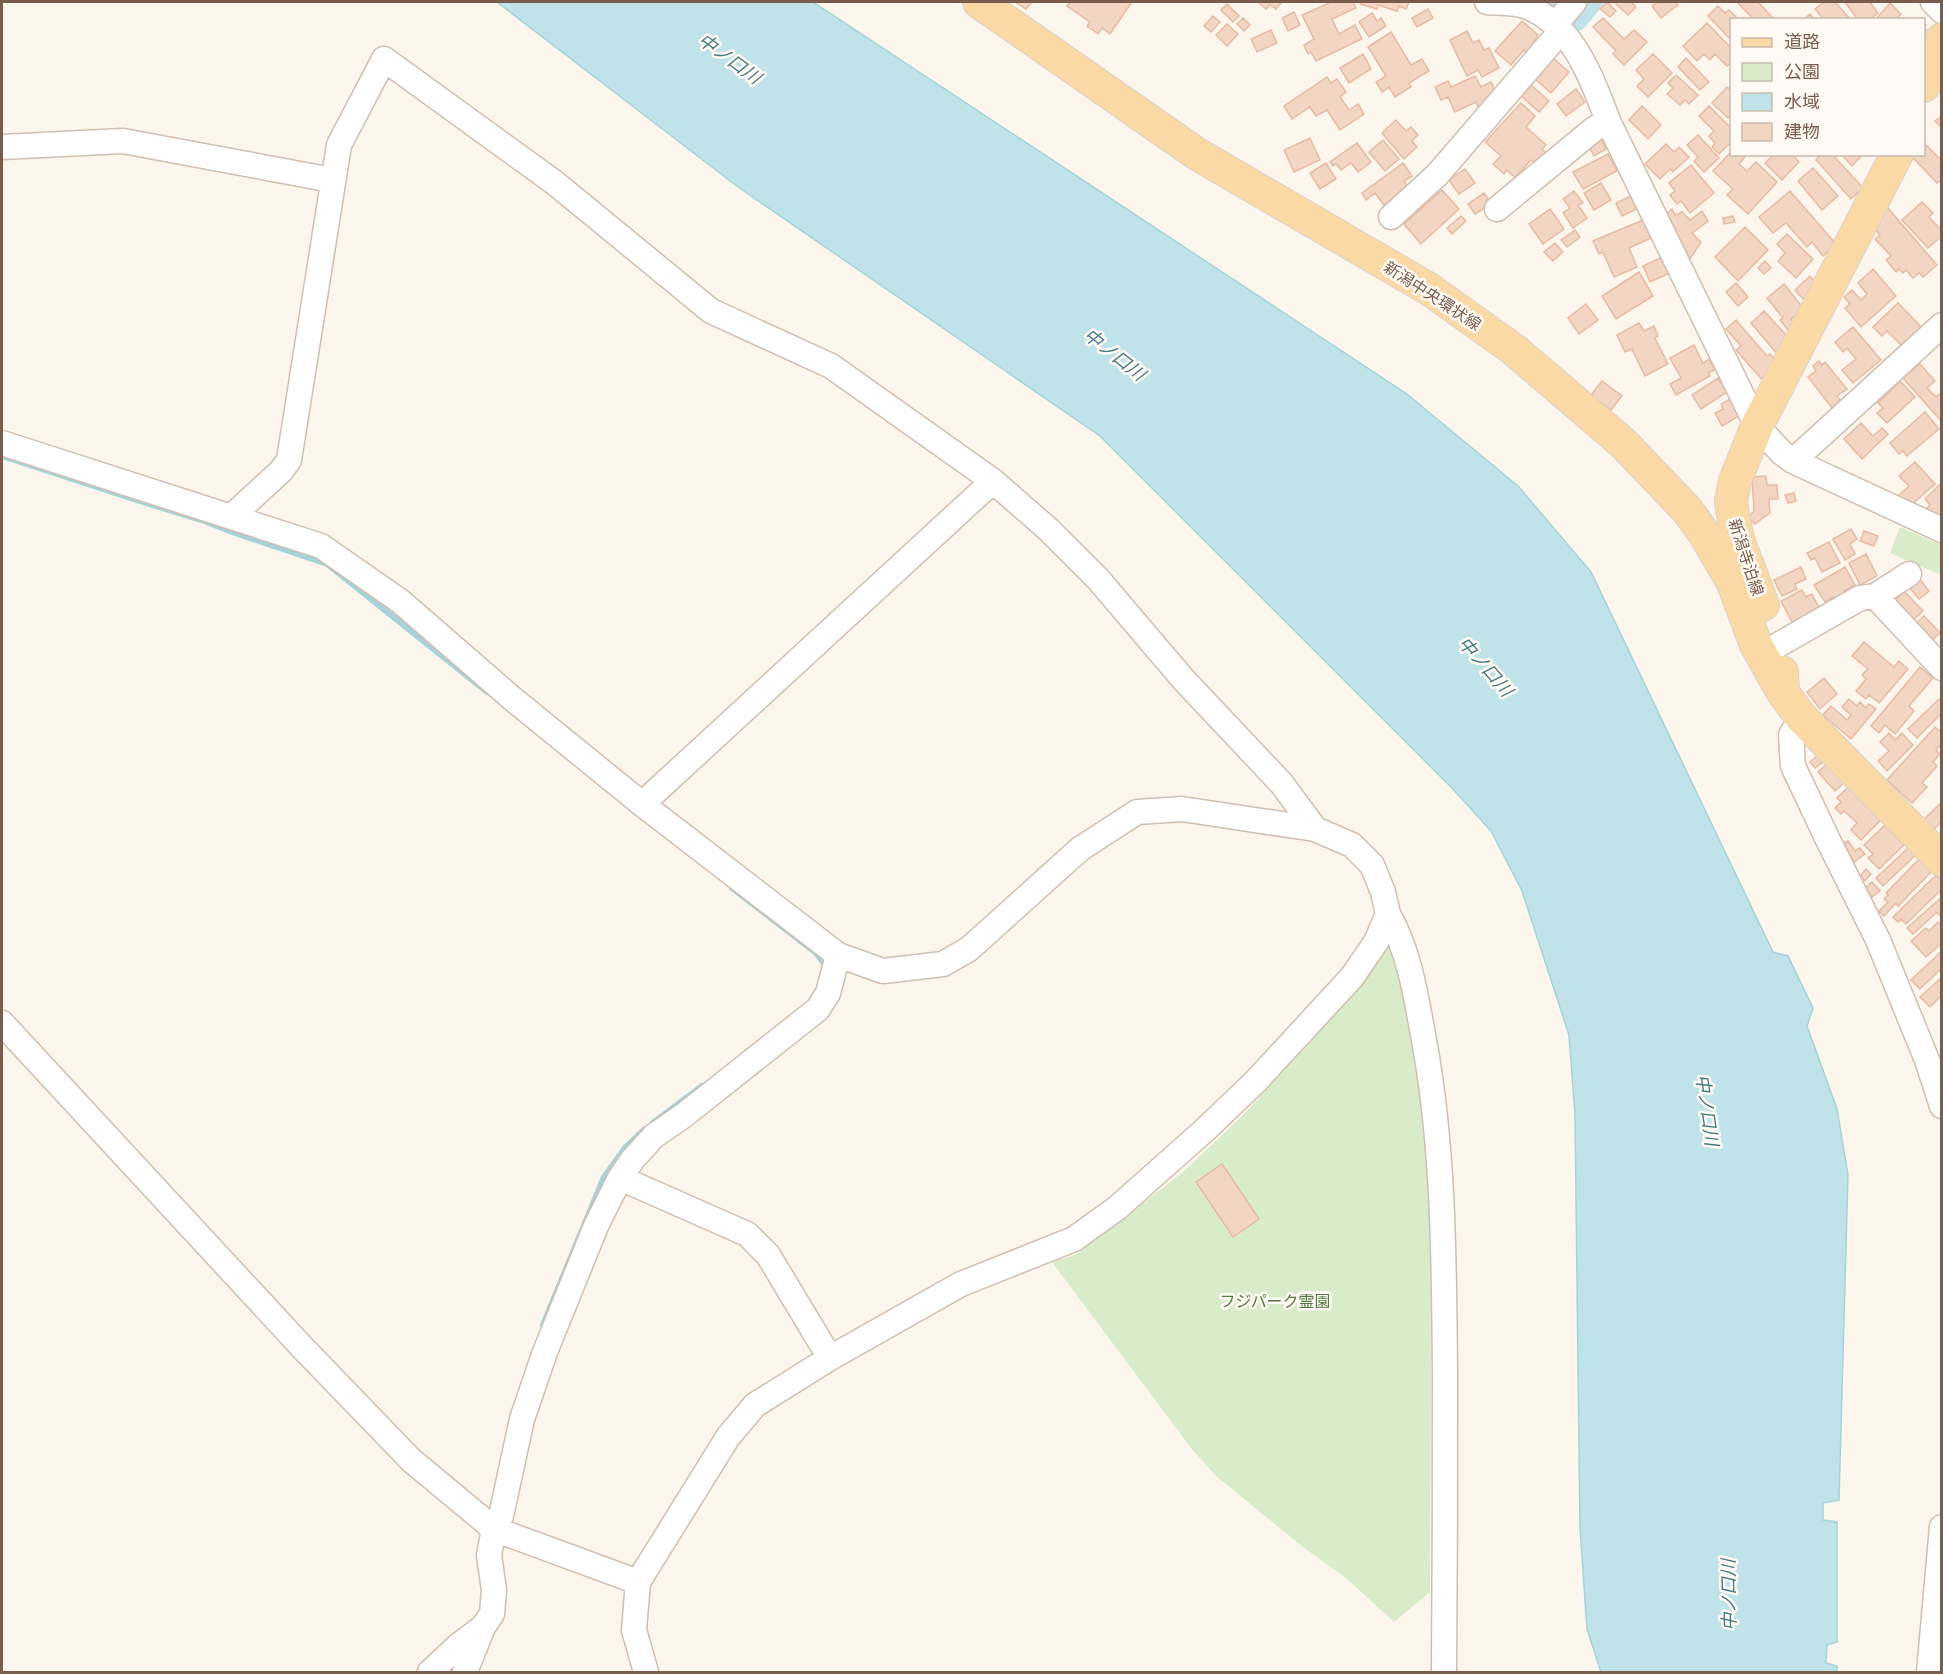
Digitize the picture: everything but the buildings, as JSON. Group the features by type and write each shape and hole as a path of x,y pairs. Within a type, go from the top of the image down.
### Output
{"main road":[{"name":"新潟中央環状線","path":"979,2 1197,153 1428,289 1513,349 1623,443 1688,510 1705,535 1733,583 1756,645 1783,693"},
{"path":"1925,81 1941,39"},
{"name":"新潟寺泊線","path":"1783,693 1778,645 1739,542 1731,501 1735,481 1757,426 1896,156"},
{"path":"1783,693 1802,717 1941,860"}],"street":[{"path":"1486,2 1526,6 1558,27 1574,46 1608,121 1757,426 1782,453 1793,461 1941,530"},
{"path":"1391,217 1437,175 1558,27 1574,2"},
{"path":"1933,2 1941,11"},
{"path":"231,517 290,460 339,145 384,59 555,183 711,311 831,366 993,481 1049,530 1098,579 1183,679 1282,784 1315,829"},
{"path":"1497,209 1594,129 1608,121"},
{"path":"2,147 123,141 332,180"},
{"path":"1793,461 1941,325"},
{"path":"2,443 321,546 400,601 514,700 642,804 838,955 883,971 943,964 969,949 1080,849 1137,812 1182,809 1315,829 1352,845 1372,865 1383,892 1388,914 1398,932 1413,978 1433,1087 1441,1190 1444,1310 1444,1672"},
{"path":"642,804 993,481"},
{"path":"1778,645 1909,574"},
{"path":"1867,597 1941,668"},
{"path":"1802,717 1791,735 1793,766 1878,939 1927,1060 1941,1106"},
{"path":"646,1672 634,1630 638,1582 728,1437 755,1405 830,1358 961,1284 1074,1239 1117,1208 1208,1128 1307,1027 1352,977 1376,942 1388,914"},
{"path":"465,1672 483,1627 492,1614 494,1590 489,1555 494,1529 501,1516 522,1419 545,1352 596,1226 620,1178 633,1159 654,1136 818,1010 828,993 838,955"},
{"path":"2,1023 285,1329 411,1460 494,1529 638,1582"},
{"path":"620,1178 747,1234 768,1255 830,1358"},
{"path":"1929,1672 1941,1527"},
{"path":"430,1672 459,1645 483,1627"}],"green space":[{"path":"1900,527 1941,545 1941,575 1890,553"},
{"name":"フジパーク霊園","path":"1390,938 1407,990 1427,1105 1432,1187 1430,1592 1394,1622 1346,1578 1303,1547 1216,1476 1191,1448 1052,1262 1075,1255 1182,1173 1241,1117 1305,1048 1347,998"}],"water":[{"name":"中ノ口川","path":"497,2 813,2 1407,394 1518,486 1591,572 1773,952 1788,956 1813,1008 1807,1026 1837,1109 1848,1175 1839,1500 1823,1503 1823,1520 1837,1522 1837,1642 1827,1645 1826,1663 1837,1666 1837,1672 1601,1672 1587,1629 1580,1528 1575,1115 1569,1035 1522,891 1491,831 1450,786 1100,436 738,187"}],"waterway":[{"path":"1550,2 1577,21 1593,2"},
{"path":"2,456 204,521 327,564 487,692"},
{"path":"732,888 816,953 825,965 825,969"},
{"path":"653,1123 702,1086"},
{"path":"543,1325 604,1177 625,1148 645,1129"}]}
